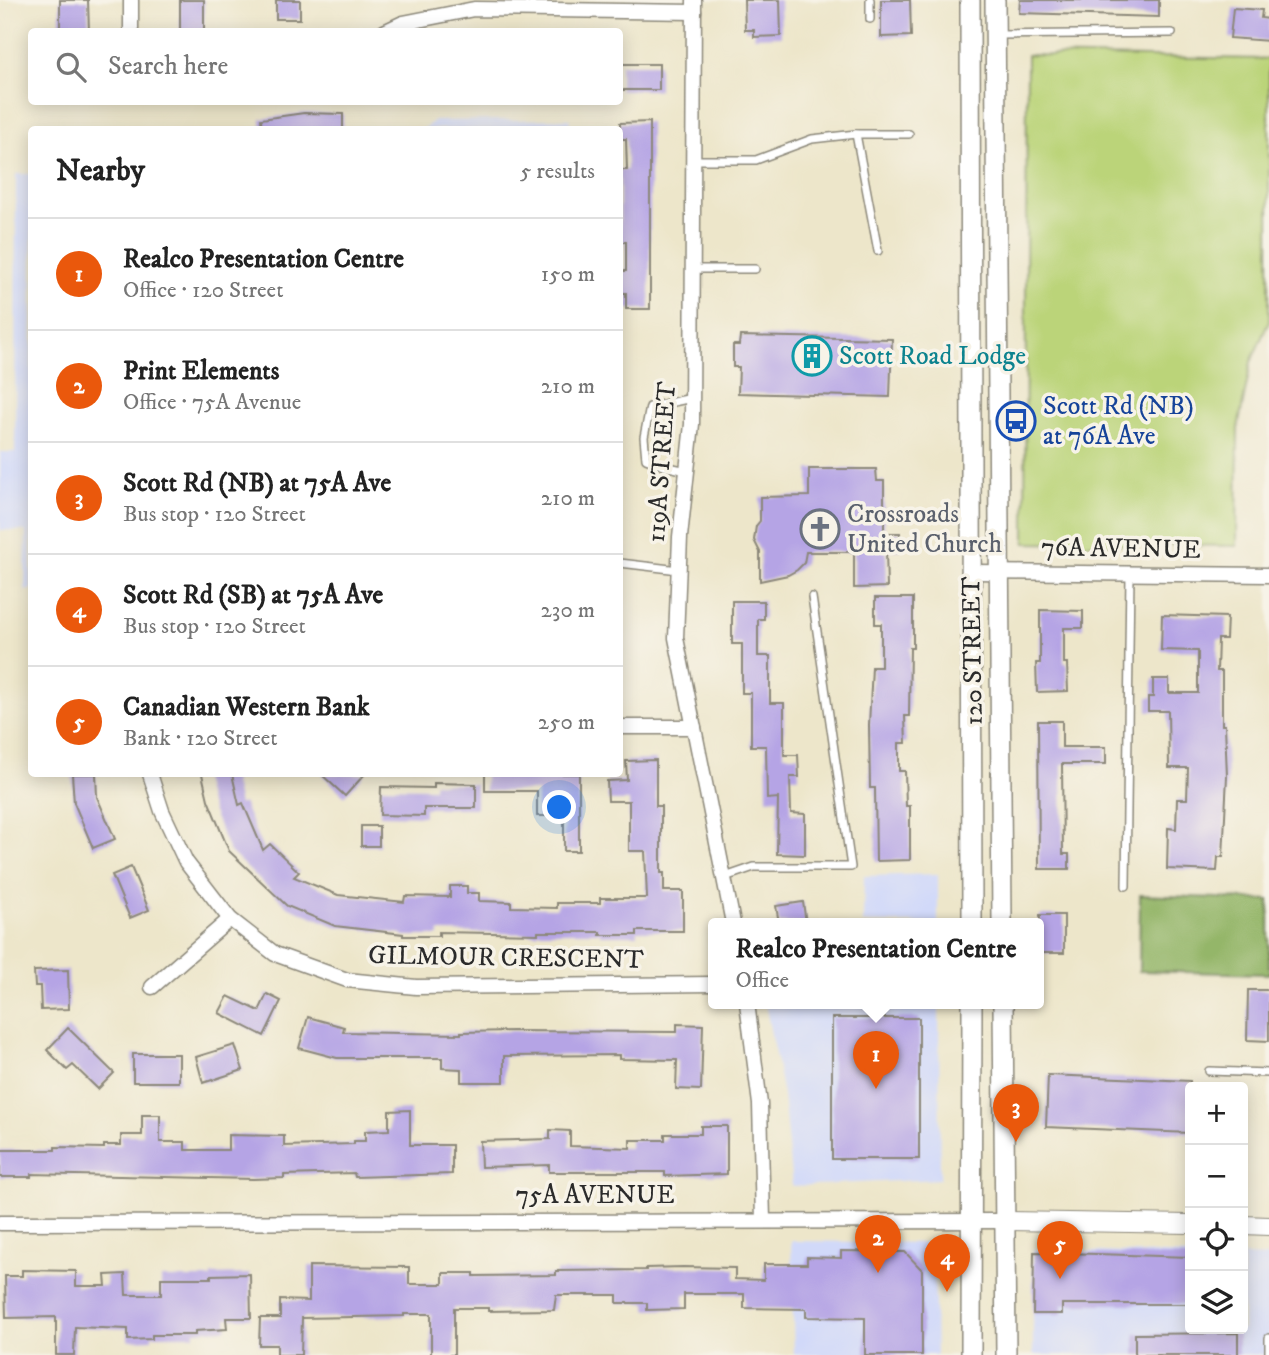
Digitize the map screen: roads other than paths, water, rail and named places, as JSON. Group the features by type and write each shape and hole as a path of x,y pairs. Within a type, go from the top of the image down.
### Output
{"main road":[{"name":"120 STREET","path":"970,0 972,918"},
{"path":"984,0 984,21 988,31 995,35"},
{"name":"120 STREET","path":"995,0 1002,918"},
{"path":"971,1355 972,1009"},
{"path":"1003,1009 1006,1355"}],"street":[{"path":"131,0 131,28"},
{"path":"392,28 403,23 474,9 694,6"},
{"name":"119A STREET","path":"694,6 693,398 676,638 732,918"},
{"name":"76A AVENUE","path":"972,572 1269,575"},
{"path":"623,727 694,727"},
{"name":"GILMOUR CRESCENT","path":"151,777 162,811 186,862 230,919 275,954 346,980 416,987 708,984"},
{"path":"152,987 230,919"},
{"path":"748,1009 760,1104 763,1220"},
{"name":"75A AVENUE","path":"0,1223 971,1220 1185,1224"},
{"path":"1248,1226 1269,1226"}],"lane":[{"path":"870,0 870,19"},
{"path":"995,35 1172,33"},
{"path":"693,160 756,160 812,139 856,134 909,134"},
{"path":"856,134 878,251"},
{"path":"693,269 755,269"},
{"path":"687,471 646,459 644,437 650,407 693,398"},
{"path":"623,563 679,570"},
{"path":"1126,886 1130,574"},
{"path":"725,877 754,867 850,867 812,597"},
{"path":"1209,1071 1269,1073"},
{"path":"1269,1338 1269,1355"}],"place":[{"name":"Scott Road Lodge","path":"812,356"},
{"name":"Scott Rd (NB) at 76A Ave","path":"1016,421"},
{"name":"Crossroads United Church","path":"820,529"},
{"name":"Realco Presentation Centre","path":"876,1089"},
{"name":"Scott Rd (NB) at 75A Ave","path":"1016,1142"},
{"name":"Print Elements","path":"878,1273"},
{"name":"Canadian Western Bank","path":"1060,1279"},
{"name":"Scott Rd (SB) at 75A Ave","path":"947,1292"}]}
